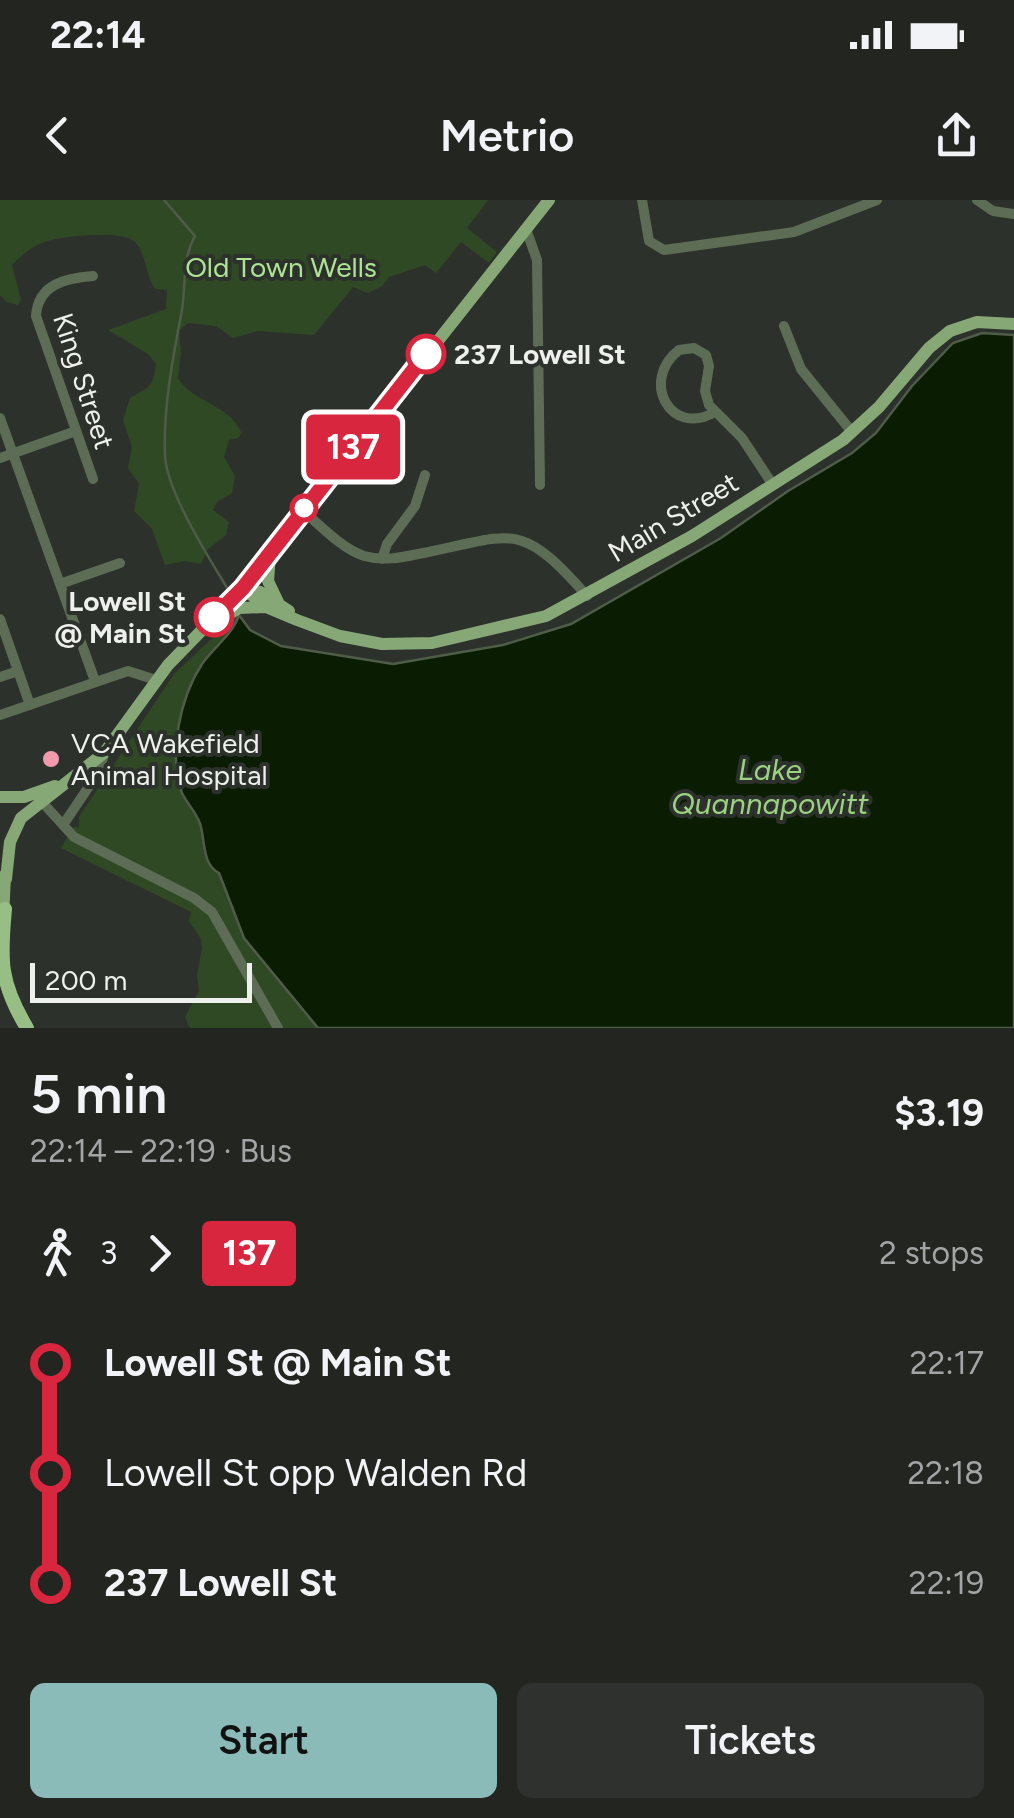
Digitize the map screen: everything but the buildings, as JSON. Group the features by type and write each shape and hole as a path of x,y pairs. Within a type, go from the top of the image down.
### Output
{"highway":[{"path":"4,909 2,972 8,993 28,1028"}],"main road":[{"path":"0,925 13,832 21,818 104,752 156,680 243,588 549,200"},
{"name":"Main Street","path":"243,588 260,592 273,605 308,624 362,642 423,644 527,622 586,596 692,536 852,432 945,334 973,323 1014,324"},
{"path":"193,640 239,608 273,605 268,581 272,548"},
{"path":"0,797 24,797 71,779"},
{"path":"0,858 6,879"}],"street":[{"path":"642,200 649,240 656,248 666,250 794,232 878,200"},
{"path":"977,200 994,210 1014,214"},
{"path":"526,229 537,260 540,485"},
{"name":"King Street","path":"93,276 70,278 53,285 36,308 38,324 93,478"},
{"path":"784,326 801,369 852,432"},
{"path":"715,412 690,419 676,413 666,402 660,388 662,370 680,350 694,348 706,355 706,394 715,412 742,438 773,485"},
{"path":"0,418 95,682"},
{"path":"0,458 76,430"},
{"path":"382,559 387,544 415,506 425,474"},
{"path":"302,510 352,550 382,559 501,537 516,538 535,544 548,554 586,596"},
{"path":"60,584 120,563"},
{"path":"0,620 30,704"},
{"path":"0,715 131,670 156,680"},
{"path":"0,677 18,671"},
{"path":"61,821 102,768 104,752"},
{"path":"46,798 74,836 194,898 212,912 278,1028"}],"green space":[{"name":"Old Town Wells","path":"0,200 488,200 467,228 497,252 489,263 461,242 436,273 425,265 389,277 368,293 353,287 314,335 258,331 233,338 216,326 188,323 179,331 178,378 192,393 228,415 241,432 239,438 229,440 224,457 235,476 232,493 217,502 213,510 229,522 226,535 207,550 201,564 185,561 165,565 152,529 134,511 139,484 128,468 132,447 123,420 130,398 151,383 156,364 148,354 108,330 166,309 167,290 153,286 135,242 118,236 77,236 44,242 19,258 12,265 21,300 18,305 7,302 0,295"},
{"path":"237,615 236,626 209,657 188,695 177,737 178,779 199,821 207,859 219,873 244,938 318,1028 190,1028 185,1017 199,991 197,975 202,948 201,939 189,921 191,912 61,848 74,826 79,828 79,817 174,674"}],"water":[{"name":"Lake Quannapowitt","path":"982,333 1014,335 1014,1028 318,1028 244,938 219,873 207,859 200,823 178,778 176,744 182,709 202,664 239,615 250,630 281,646 393,664 503,645 571,624 721,538 852,453 876,433 912,386 953,343"}],"waterway":[{"path":"164,200 195,236 186,263 169,383 167,471 180,505 227,588"}],"bus line":[{"name":"137","path":"214,617 243,588 426,354"}],"place":[{"name":"237 Lowell St","path":"426,354"},
{"name":"Lowell St @ Main St","path":"214,617"},
{"name":"VCA Wakefield Animal Hospital","path":"51,759"}]}
